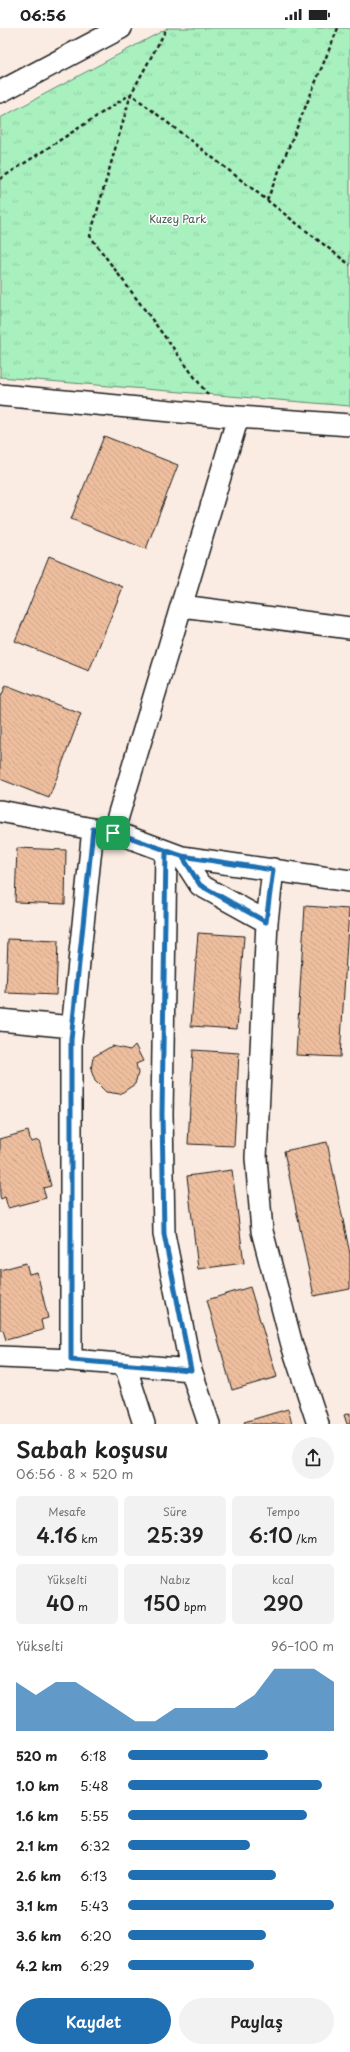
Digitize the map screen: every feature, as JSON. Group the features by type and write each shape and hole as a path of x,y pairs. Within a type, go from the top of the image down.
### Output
{"street":[{"path":"0,92 121,28"},
{"path":"0,395 350,425"},
{"path":"113,833 182,606 231,416"},
{"path":"182,606 350,628"},
{"path":"0,811 113,833 174,854 350,881"},
{"path":"71,1360 72,1027 93,829"},
{"path":"174,854 200,885 266,922"},
{"path":"174,854 162,1114 164,1234 191,1370 209,1424"},
{"path":"273,870 266,922 256,1158 262,1231 292,1345 318,1424"},
{"path":"0,1020 72,1027"},
{"path":"0,1357 71,1360 191,1370"},
{"path":"125,1365 144,1424"}],"path":[{"path":"167,28 131,94 90,236 231,416"},
{"path":"267,200 338,28"},
{"path":"0,179 131,94"},
{"path":"131,94 350,265"}],"green space":[{"name":"Kuzey Park","path":"168,28 350,28 350,406 0,377 0,118"}],"building":[{"path":"104,436 178,465 146,549 71,519"},
{"path":"49,556 123,587 89,671 15,641"},
{"path":"6,685 81,714 49,798 0,779 0,699"},
{"path":"17,848 66,850 65,904 15,902"},
{"path":"305,906 349,909 340,1057 296,1055"},
{"path":"198,933 244,936 237,1029 191,1026"},
{"path":"8,939 58,941 56,995 6,993"},
{"path":"135,1045 143,1061 136,1064 138,1073 135,1084 120,1094 106,1092 95,1081 91,1070 93,1057 112,1046 130,1050"},
{"path":"193,1050 239,1053 234,1146 188,1144"},
{"path":"28,1131 31,1142 39,1140 51,1186 43,1188 46,1198 8,1208 5,1197 1,1199 0,1196 0,1139"},
{"path":"327,1142 350,1254 350,1289 314,1296 284,1151"},
{"path":"232,1170 244,1263 198,1269 187,1176"},
{"path":"26,1263 29,1274 37,1272 48,1318 41,1320 43,1330 6,1340 3,1330 0,1330 0,1270"},
{"path":"250,1287 277,1377 232,1390 207,1300"},
{"path":"288,1409 292,1424 245,1424 244,1422"},
{"path":"350,1413 350,1424 347,1424 344,1415"}],"route":[{"path":"113,833 93,829 71,1040 71,1360 191,1370 164,1234 162,1193 166,851 182,856 200,885 266,922 273,870 182,856 123,835 113,833"}]}
